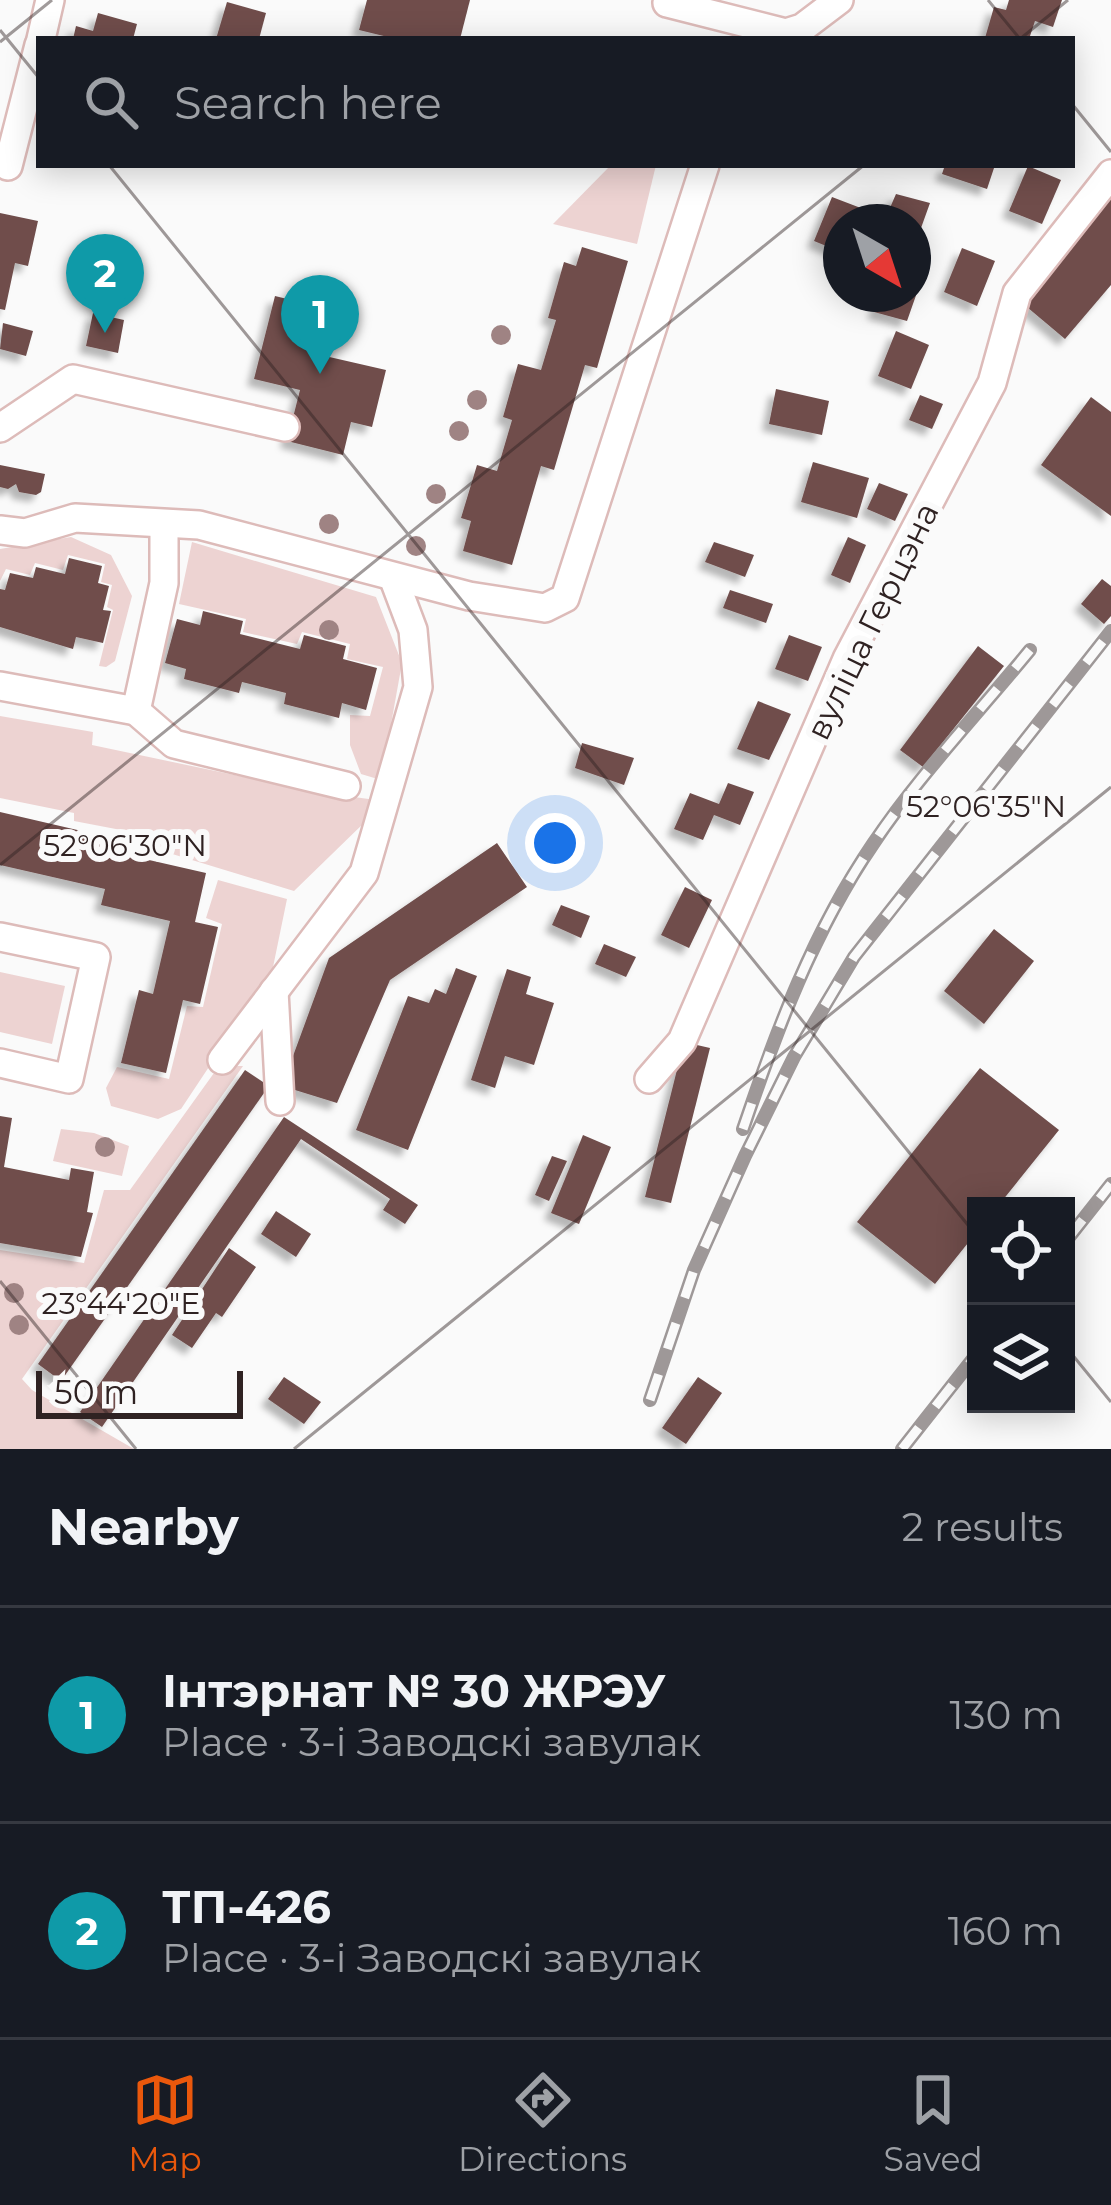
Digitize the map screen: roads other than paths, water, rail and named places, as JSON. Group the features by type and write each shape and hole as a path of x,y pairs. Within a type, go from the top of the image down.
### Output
{"street":[{"path":"41,36 50,0"},
{"path":"668,0 786,33 802,28 839,0"},
{"path":"8,166 36,58"},
{"path":"0,530 25,533 75,518 200,525 469,596 545,608 565,598 704,168"},
{"name":"вуліца Герцэна","path":"649,1078 682,1041 848,659 992,383 1017,293 1111,173"},
{"path":"0,428 73,379 285,428"},
{"path":"136,711 164,583 164,526"},
{"path":"222,1060 364,873 418,687 413,630 393,577"},
{"path":"0,686 136,711 173,744 346,786"},
{"path":"0,938 96,957 69,1079 0,1063"},
{"path":"274,992 280,1101"}],"railway":[{"path":"650,1400 694,1270 794,1057 854,957 1111,631"},
{"path":"743,1129 798,982 852,877 909,795 1030,650"},
{"path":"1075,1230 1111,1184"},
{"path":"902,1449 967,1366"}],"place":[{"name":"ТП-426","path":"105,333"},
{"name":"Інтэрнат № 30 ЖРЭУ","path":"320,374"}]}
